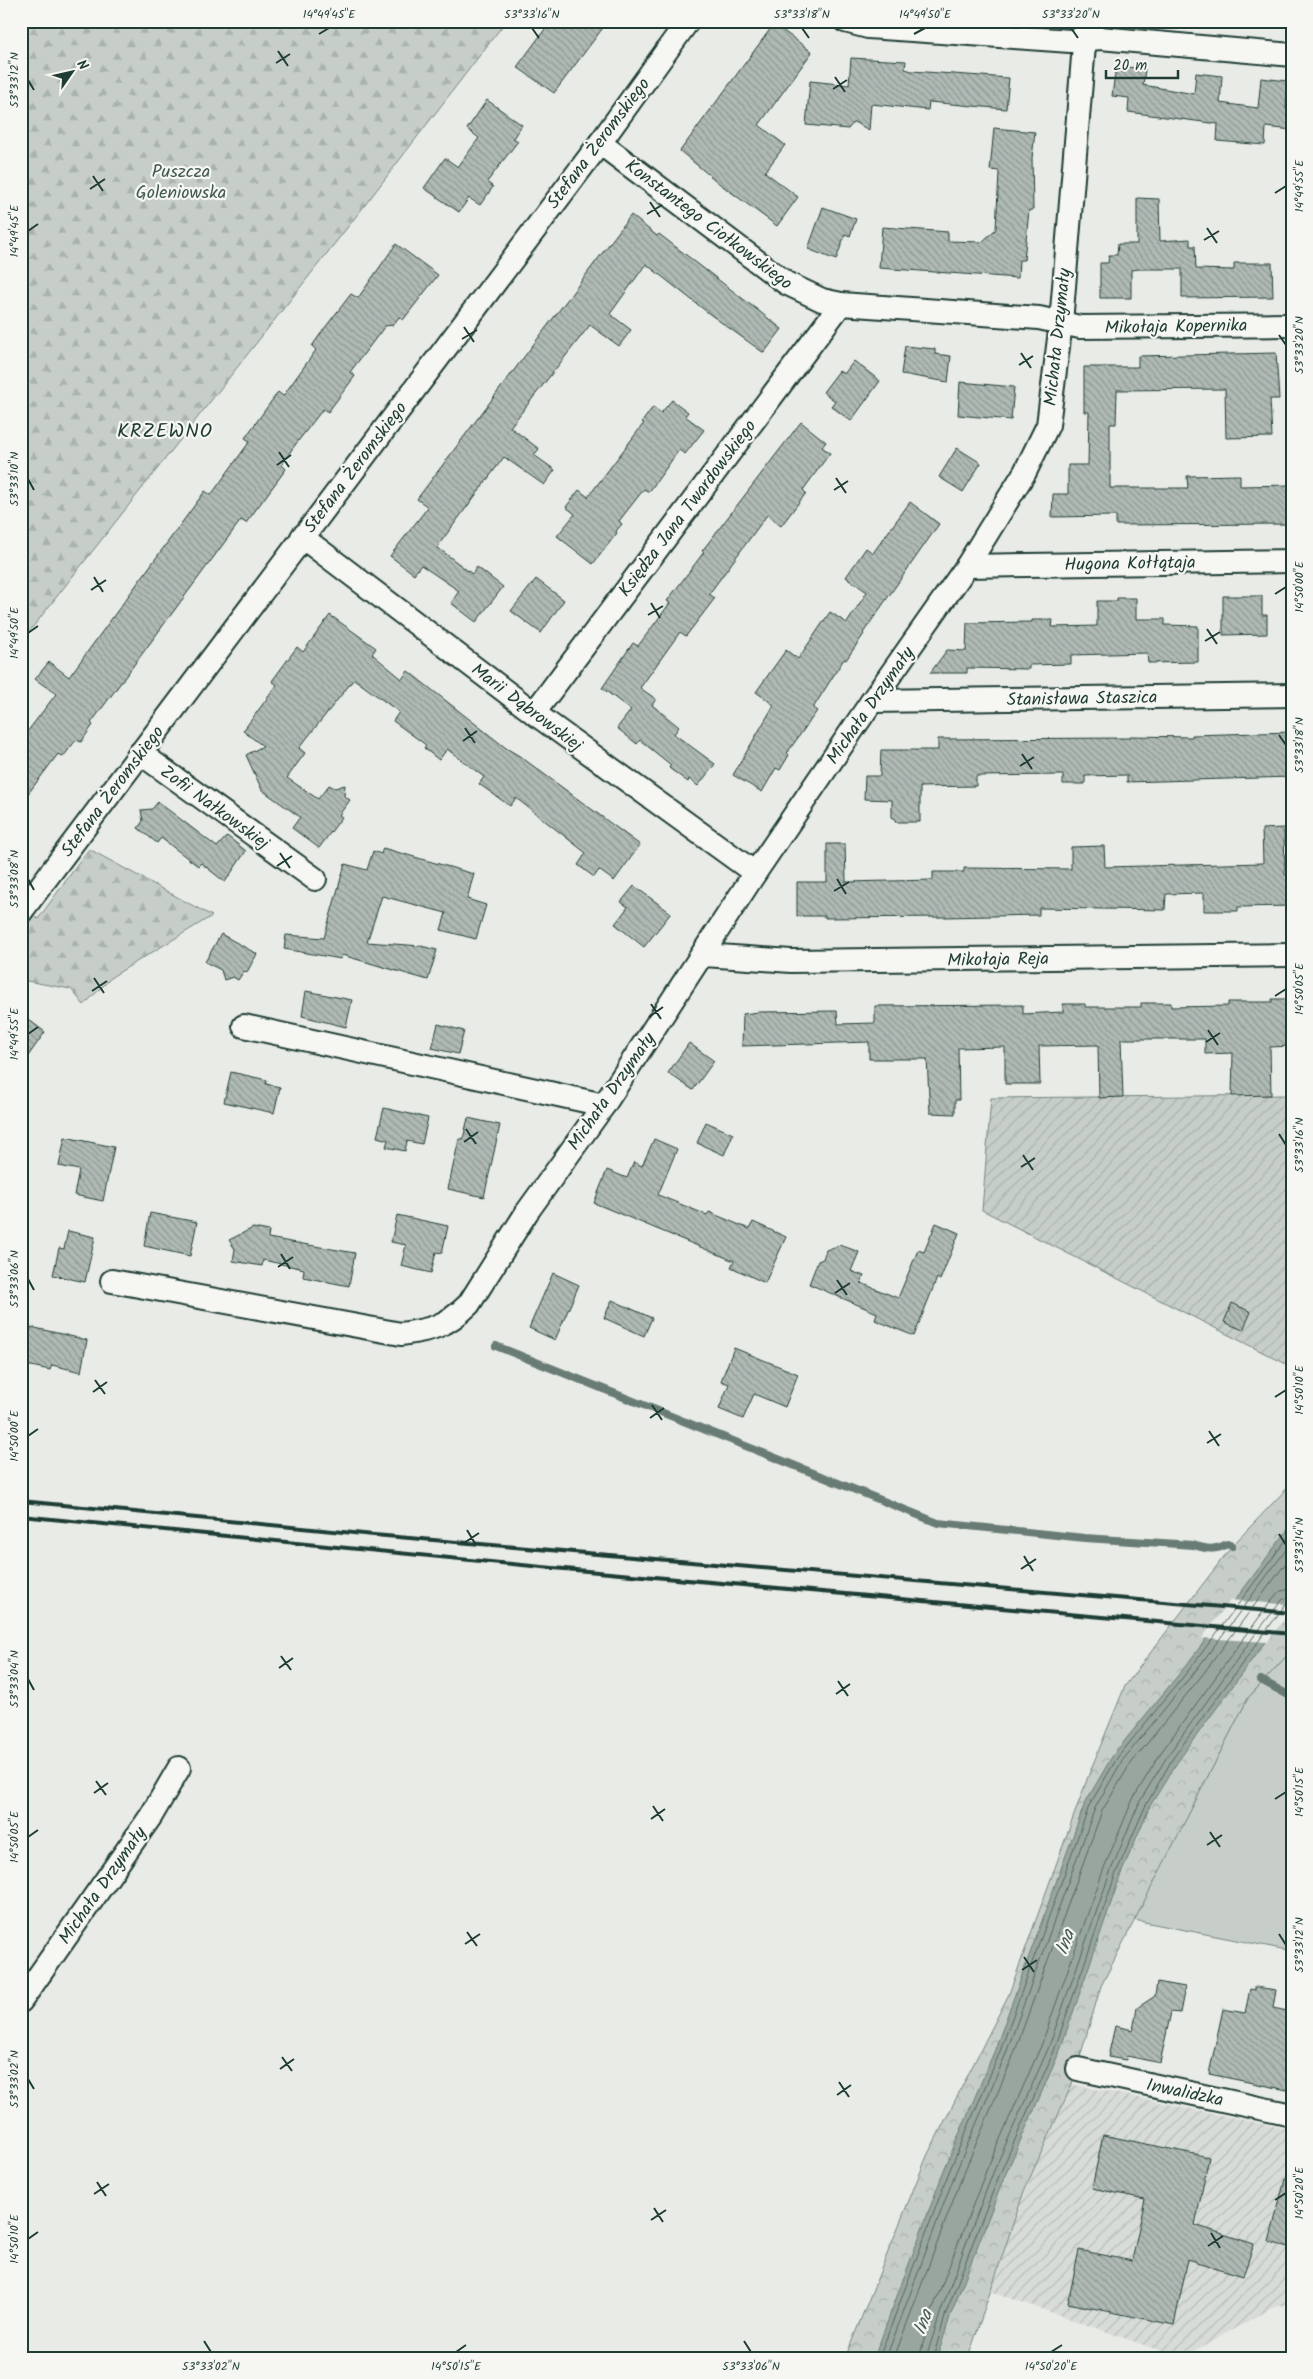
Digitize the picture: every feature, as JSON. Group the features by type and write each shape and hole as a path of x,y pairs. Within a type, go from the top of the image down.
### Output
{"street":[{"name":"Stefana Żeromskiego","path":"21,912 302,536 600,143 688,21"},
{"path":"845,21 868,27 1070,41 1085,30 1100,38 1292,55"},
{"name":"Michała Drzymały","path":"112,1281 401,1334 428,1331 457,1315 469,1304 527,1212 604,1105 704,955 755,873 872,701 968,566 1025,472 1048,425 1060,323 1085,30"},
{"name":"Konstantego Ciołkowskiego","path":"600,143 786,283 822,300 840,304 1039,318 1060,323"},
{"name":"Księdza Jana Twardowskiego","path":"534,713 840,304"},
{"name":"Mikołaja Kopernika","path":"1060,323 1080,327 1292,325"},
{"name":"Marii Dąbrowskiej","path":"302,536 534,713 755,873"},
{"name":"Hugona Kołłątaja","path":"968,566 1292,561"},
{"name":"Stanisława Staszica","path":"872,701 1292,695"},
{"name":"Zofii Nałkowskiej","path":"140,752 315,879"},
{"name":"Mikołaja Reja","path":"704,955 791,961 1292,955"},
{"path":"244,1026 604,1105"},
{"name":"Michała Drzymały","path":"21,2001 150,1816 179,1768"},
{"name":"Inwalidzka","path":"1078,2068 1292,2114"}],"shaded area":[{"path":"1072,2084 1292,2130 1292,2304 1274,2307 1181,2358 990,2291 1024,2191"}],"green space":[{"name":"Puszcza Goleniowska","path":"21,21 506,21 365,205 21,642"},
{"path":"89,849 212,916 113,976 84,1005 71,989 21,980 21,906 38,919"},
{"path":"1292,1095 1292,1367 982,1210 991,1098"},
{"path":"1292,1483 1292,1650 1248,1698 1101,1986 1072,2084 1024,2191 968,2358 845,2358 927,2156 1009,1994 1089,1774 1125,1686 1232,1546"},
{"path":"1292,1650 1292,1951 1134,1920 1248,1698"}],"water":[{"name":"Ina","path":"1292,1524 1292,1605 1178,1761 1150,1806 1121,1874 1059,2053 1004,2178 951,2314 937,2358 874,2358 944,2170 994,2052 1085,1803 1113,1755 1188,1663"}],"pier":[{"path":"1230,1600 1292,1605 1292,1609 1267,1642 1202,1638"}],"building":[{"path":"551,21 608,21 554,93 517,67"},
{"path":"774,24 812,52 759,125 785,145 765,172 798,197 777,226 720,184 680,151"},
{"path":"851,58 906,61 905,69 912,71 1009,78 1006,109 929,102 928,110 871,104 869,130 854,122 848,129 806,125 810,81 849,85"},
{"path":"1116,66 1145,69 1143,85 1194,94 1196,73 1222,76 1220,103 1258,108 1261,78 1288,81 1286,109 1292,110 1292,130 1266,127 1265,145 1217,141 1218,124 1128,112 1129,98 1112,96"},
{"path":"487,100 522,125 513,138 518,141 487,182 493,187 480,205 469,198 459,212 424,188 445,158 458,167 479,138 467,129"},
{"path":"994,128 1035,132 1032,158 1033,210 1029,210 1024,260 1019,260 1018,278 879,268 882,227 948,232 948,241 982,242 996,229 999,171 990,170"},
{"path":"1137,198 1159,199 1160,241 1190,239 1190,246 1195,246 1196,269 1234,270 1234,263 1272,263 1273,297 1182,298 1182,269 1140,269 1131,270 1131,298 1100,298 1100,263 1108,263 1109,255 1117,255 1118,244 1137,244"},
{"path":"823,207 856,219 850,236 845,234 836,260 808,249"},
{"path":"631,215 657,236 659,234 782,329 764,353 711,315 646,264 610,314 631,330 619,346 590,325 510,427 539,449 534,455 555,470 544,485 504,457 437,547 472,574 477,567 503,587 476,622 451,603 459,591 421,565 414,574 390,556 428,507 417,499"},
{"path":"396,244 438,275 403,320 399,317 393,325 385,326 350,372 355,376 328,412 323,409 292,449 282,465 286,469 246,523 241,520 91,723 93,725 81,742 76,740 63,757 58,754 21,803 21,740 56,694 35,679 49,662 69,677 205,491 211,495 250,441 245,438 278,392 283,396 316,350 312,346 324,329 351,294 358,298"},
{"path":"905,346 935,349 935,354 951,356 948,382 901,374"},
{"path":"1276,353 1279,399 1270,399 1272,437 1226,438 1225,389 1117,390 1116,424 1110,424 1110,488 1188,488 1187,476 1240,475 1240,486 1292,485 1292,524 1116,525 1116,516 1052,517 1053,494 1068,494 1068,465 1088,465 1089,412 1084,412 1084,367 1138,367 1138,356"},
{"path":"854,361 880,381 851,421 831,406 835,401 823,392 839,371 844,374"},
{"path":"960,382 1014,387 1011,420 958,415"},
{"path":"672,400 688,412 685,416 704,430 685,454 679,450 649,492 644,489 619,521 622,524 616,531 617,533 593,564 557,536 575,514 566,507 579,490 588,497 644,423 642,422 653,407 661,413"},
{"path":"801,422 826,442 822,447 830,453 803,490 806,493 781,526 767,515 709,594 715,598 686,636 680,632 640,688 656,699 652,705 679,727 674,734 715,764 698,786 689,779 688,782 669,768 671,765 640,740 637,744 617,728 631,710 602,688 633,643 638,646 670,603 667,601 704,552 702,551"},
{"path":"957,448 981,463 963,492 939,477"},
{"path":"910,502 939,524 846,660 844,659 813,708 817,711 787,753 789,755 780,770 776,768 762,792 733,775 774,705 756,692 786,650 798,659 830,612 847,623 867,592 846,577 866,548 873,553"},
{"path":"536,579 564,600 541,633 511,611"},
{"path":"1223,596 1262,596 1262,615 1267,615 1267,634 1223,635"},
{"path":"1117,598 1136,598 1136,619 1165,619 1165,625 1198,626 1198,662 1148,663 1147,653 1071,655 1071,664 1029,665 1029,669 967,668 967,673 930,673 947,650 966,651 967,623 1053,620 1052,627 1097,626 1097,601 1117,601"},
{"path":"330,615 376,648 372,654 402,679 408,671 506,748 521,757 640,845 614,881 599,870 594,877 578,865 586,853 516,798 510,806 479,784 484,777 447,749 439,760 424,748 426,745 393,721 399,712 354,679 299,748 305,753 287,778 318,799 329,785 335,788 345,785 344,796 350,800 339,815 342,817 319,848 292,828 300,817 262,790 246,755 263,746 243,731 277,685 272,681 297,647 303,652"},
{"path":"1292,732 1292,777 1127,782 1127,775 1085,776 1085,784 1063,784 1063,775 976,776 976,786 920,787 920,822 895,822 895,818 892,818 892,800 864,799 865,776 880,776 881,750 938,750 938,739 1192,737 1192,735"},
{"path":"158,802 217,847 227,836 246,851 225,882 201,863 198,866 161,838 157,843 138,828 143,821 141,810 152,809"},
{"path":"1284,828 1285,875 1292,875 1292,906 1238,907 1238,911 1204,911 1204,893 1166,894 1165,910 1039,908 1039,915 825,918 825,916 797,916 797,882 827,882 827,844 845,844 846,882 933,880 933,872 964,872 964,868 1071,869 1071,847 1104,846 1105,867 1263,863 1262,829"},
{"path":"383,848 474,874 467,899 486,905 476,939 441,930 446,913 382,896 367,942 421,946 437,950 428,980 342,955 341,959 284,949 286,935 324,938 345,864 367,870 373,851 381,854"},
{"path":"634,886 671,913 644,947 615,924 628,907 621,902"},
{"path":"221,934 257,954 247,972 244,971 238,980 233,977 224,980 221,970 205,962"},
{"path":"306,991 352,1000 346,1027 302,1016"},
{"path":"1272,999 1292,999 1292,1046 1270,1047 1271,1095 1232,1096 1233,1053 1205,1054 1205,1039 1121,1039 1123,1097 1099,1098 1098,1045 1039,1046 1040,1084 1005,1084 1005,1047 958,1048 959,1100 955,1100 955,1114 930,1113 927,1059 869,1059 869,1042 742,1046 743,1014 759,1012 837,1011 838,1024 875,1023 875,1006 1023,1005 1023,1014 1063,1012 1063,1004 1085,1004 1085,1007 1141,1007 1141,1003 1171,1003 1171,1007 1228,1006 1228,1002 1272,1002"},
{"path":"21,1014 45,1032 21,1066"},
{"path":"438,1024 464,1031 458,1054 432,1048"},
{"path":"689,1043 714,1061 693,1090 668,1073"},
{"path":"231,1072 267,1080 266,1084 280,1087 274,1113 224,1102"},
{"path":"384,1108 428,1118 422,1144 407,1141 405,1151 386,1147 388,1140 377,1137"},
{"path":"468,1118 500,1125 484,1197 448,1189 459,1139 463,1139"},
{"path":"706,1122 733,1134 724,1155 697,1143"},
{"path":"65,1137 114,1147 103,1201 74,1195 79,1170 59,1166"},
{"path":"654,1139 677,1149 658,1195 707,1215 709,1212 749,1229 753,1222 786,1237 765,1283 731,1267 734,1261 594,1203 607,1170 627,1178 634,1162 642,1166"},
{"path":"150,1213 197,1222 190,1256 144,1246"},
{"path":"397,1215 448,1226 442,1253 436,1252 431,1273 401,1266 406,1245 391,1242"},
{"path":"936,1223 959,1233 940,1280 937,1278 914,1336 875,1320 877,1313 809,1284 818,1261 823,1259 826,1250 840,1245 859,1252 851,1271 864,1276 861,1283 898,1298 918,1250 924,1252"},
{"path":"253,1228 269,1231 268,1238 355,1253 349,1286 303,1277 304,1269 263,1260 262,1266 233,1261 235,1249 229,1240"},
{"path":"68,1231 95,1237 85,1282 53,1275 59,1248 64,1249"},
{"path":"553,1273 579,1285 555,1340 529,1328"},
{"path":"612,1300 652,1318 644,1336 604,1318"},
{"path":"1232,1303 1251,1312 1243,1330 1224,1322"},
{"path":"31,1327 87,1340 81,1372 52,1365 50,1370 22,1364"},
{"path":"734,1348 798,1374 785,1407 754,1394 743,1419 719,1409 729,1384 721,1381"},
{"path":"1157,1982 1185,1987 1180,2013 1171,2012 1160,2063 1127,2056 1126,2060 1108,2057 1115,2026 1133,2030 1137,2008 1155,1996"},
{"path":"1255,1987 1276,1990 1273,2008 1292,2012 1292,2091 1209,2074 1223,2009 1245,2013 1250,1989 1255,1990"},
{"path":"1103,2135 1209,2157 1195,2225 1254,2244 1243,2276 1188,2259 1174,2325 1068,2303 1079,2250 1132,2261 1145,2199 1092,2188"},
{"path":"1285,2179 1292,2179 1292,2248 1269,2242"}],"waterway":[{"path":"496,1346 938,1523 1085,1538 1193,1545 1210,1549 1227,1544 1232,1546"},
{"path":"1261,1680 1292,1697"}],"railway":[{"path":"21,1501 374,1535 1292,1613"},
{"path":"21,1516 542,1567 1292,1634"}],"district":[{"name":"KRZEWNO","path":"165,430"}]}
